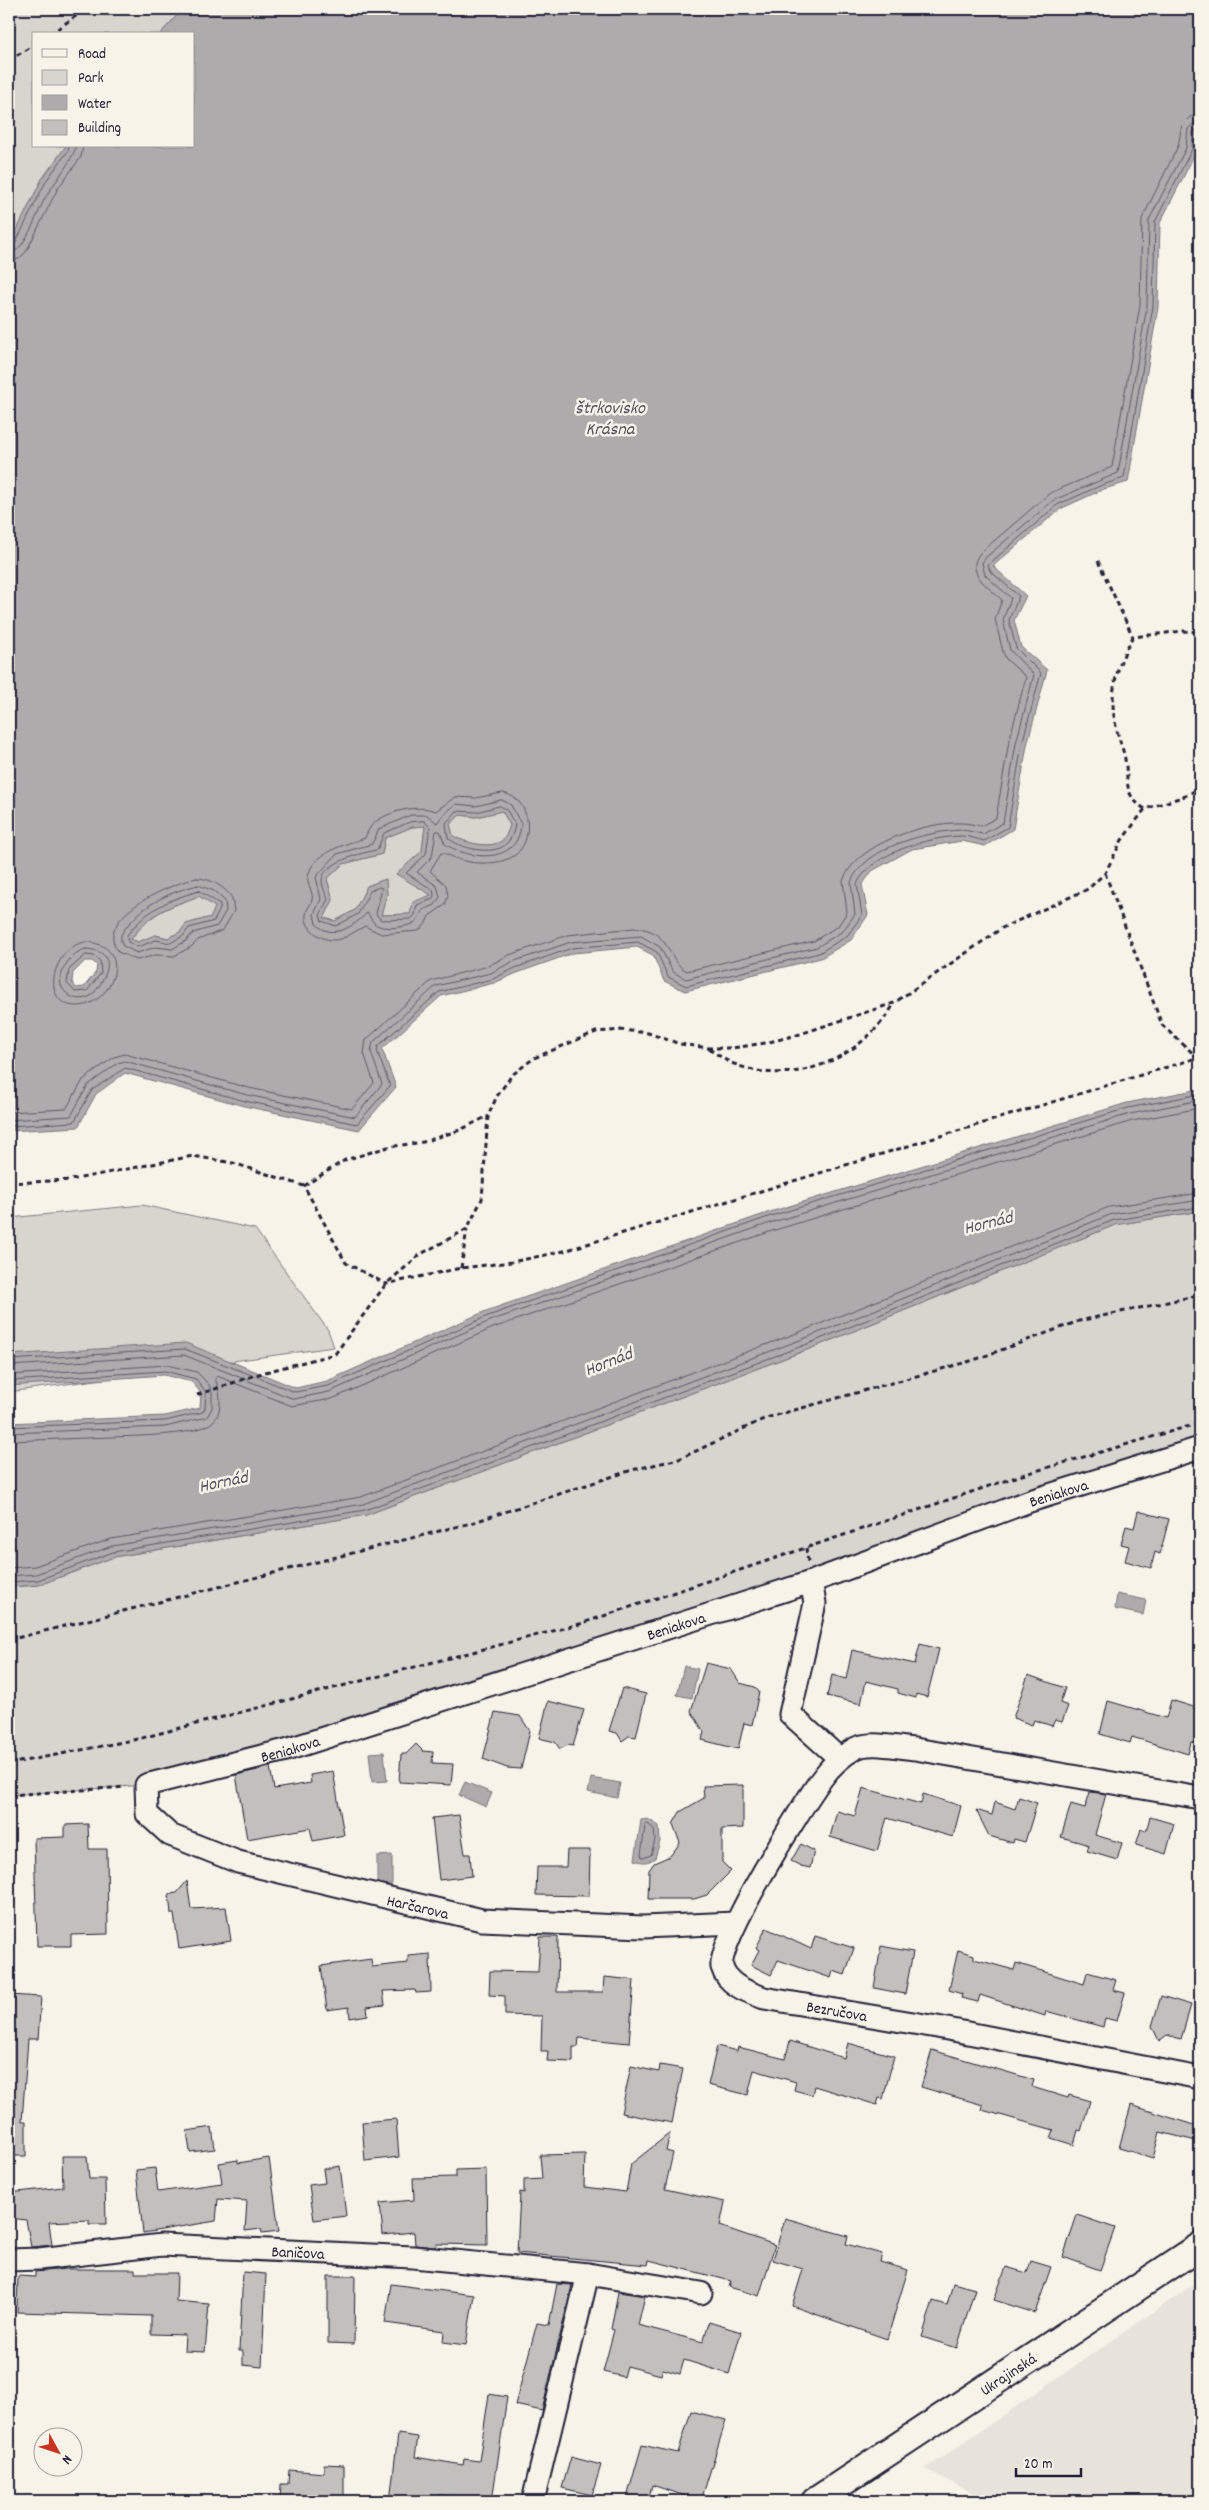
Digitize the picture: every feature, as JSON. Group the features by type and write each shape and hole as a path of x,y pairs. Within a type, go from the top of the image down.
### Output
{"main road":[{"name":"Ukrajinská","path":"815,2501 1200,2246"}],"street":[{"name":"Beniakova","path":"146,1785 286,1750 811,1582 1030,1501 1200,1448"},
{"path":"811,1582 815,1603 790,1714 840,1759"},
{"name":"Bezručova","path":"1200,1798 914,1749 873,1746 856,1748 840,1759 824,1776 806,1803 735,1923 722,1956 722,1968 730,1980 744,1991 764,1998 947,2029 1200,2078"},
{"name":"Harčarova","path":"146,1785 147,1814 170,1835 238,1862 384,1898 482,1920 643,1927 735,1923"},
{"name":"Baničova","path":"9,2260 39,2259 162,2245 413,2257 588,2274 701,2293"},
{"path":"533,2501 588,2274"}],"path":[{"path":"53,32 86,9"},
{"path":"9,60 32,46"},
{"path":"1098,561 1113,598 1133,637"},
{"path":"1133,637 1184,631 1200,632"},
{"path":"1133,637 1117,671 1112,697 1115,724 1125,757 1129,793 1134,802 1145,809"},
{"path":"461,1268 467,1229 482,1199 488,1116 496,1096 512,1075 534,1058 596,1032 622,1030 648,1033 680,1044 708,1048 733,1048 797,1036 894,1003 1002,928 1033,912 1064,901 1088,889 1105,873 1122,840 1145,809 1185,796 1200,788"},
{"path":"1105,873 1162,1025 1199,1058"},
{"path":"708,1048 732,1063 753,1069 776,1072 800,1071 827,1063 859,1046 886,1017 894,1003"},
{"path":"9,1183 71,1180 193,1156 233,1163 304,1186 346,1263 386,1284 461,1268 512,1262 564,1251 1199,1058"},
{"path":"304,1186 345,1160 388,1146 423,1142 460,1130 488,1116"},
{"path":"197,1395 265,1372 335,1354 386,1284 421,1254 467,1229"},
{"path":"9,1640 471,1523 632,1470 679,1459 766,1418 974,1360 1080,1322 1200,1294"},
{"path":"9,1764 138,1739 580,1624 1022,1475 1200,1423"},
{"path":"9,1795 146,1785"}],"shaded area":[{"path":"1200,2280 1200,2501 989,2501 925,2469"}],"green space":[{"path":"9,9 183,9 162,32 32,32 32,148 65,148 42,179 9,246"},
{"path":"502,811 510,825 502,841 495,844 482,845 453,836 450,824 460,815 476,817"},
{"path":"425,826 422,851 431,895 410,914 381,915 387,894 385,879 367,886 355,910 335,921 324,918 333,900 327,879 343,864 382,854 385,838 412,827"},
{"path":"199,896 216,907 211,917 186,924 180,932 168,938 156,935 138,942 131,939 154,916 177,904"},
{"path":"142,1205 255,1229 328,1330 334,1347 9,1392 9,1218"},
{"path":"1200,1211 1200,1448 146,1785 9,1795 9,1587 39,1585 114,1557 366,1515 812,1348 1115,1225"}],"water":[{"name":"štrkovisko Krásna","path":"183,9 1200,9 1200,92 1197,150 1160,223 1158,307 1128,482 1104,489 1060,509 993,566 1026,596 1014,620 1021,647 1047,670 1027,745 1013,829 985,846 962,841 912,849 872,871 862,885 868,915 851,940 821,958 685,991 664,981 653,955 637,947 573,953 494,983 441,996 382,1049 396,1087 359,1130 244,1106 125,1073 96,1094 78,1127 9,1131 9,246 42,179 65,148 195,148 195,32 162,32","holes":["502,811 510,825 504,839 500,842 482,845 453,836 450,824 460,815 476,817","425,826 422,851 396,874 431,895 413,902 410,914 381,915 387,894 386,879 367,886 355,910 335,921 324,918 333,900 327,879 343,864 382,854 385,838 412,827","199,896 215,907 211,917 186,924 180,932 168,938 155,935 138,942 131,939 145,922 153,916 169,907","85,961 92,961 97,965 96,972 84,987 76,988 72,982 73,973"]},
{"name":"Hornád","path":"1200,1089 1200,1211 1115,1225 812,1348 366,1515 114,1557 39,1585 9,1587 9,1423 165,1416 200,1408 201,1393 192,1382 164,1375 9,1386 9,1355 186,1343 296,1388 327,1381 486,1311 770,1212 1127,1103"},
{"path":"1117,1594 1146,1600 1143,1615 1115,1609"},
{"path":"684,1666 698,1669 692,1698 677,1695"},
{"path":"384,1752 387,1781 372,1782 369,1753"},
{"path":"591,1778 620,1783 617,1798 588,1792"},
{"path":"465,1782 492,1793 486,1807 459,1795"},
{"path":"648,1819 659,1826 660,1841 655,1858 648,1862 641,1862 635,1860 641,1820"},
{"path":"392,1855 392,1884 377,1885 377,1856"}],"building":[{"path":"1138,1511 1169,1519 1160,1554 1155,1552 1151,1568 1125,1561 1129,1546 1121,1544 1126,1526 1134,1528"},
{"path":"920,1644 939,1649 927,1697 916,1694 916,1698 898,1693 898,1689 866,1681 861,1704 827,1696 832,1675 846,1679 852,1650 915,1664"},
{"path":"706,1663 731,1669 740,1683 755,1687 759,1692 752,1725 744,1723 738,1749 702,1740 704,1732 691,1711"},
{"path":"1028,1675 1065,1688 1060,1703 1068,1706 1062,1722 1055,1720 1052,1726 1034,1720 1032,1725 1013,1718"},
{"path":"622,1688 646,1694 636,1737 629,1736 622,1741 617,1733 609,1731"},
{"path":"1171,1700 1200,1709 1200,1725 1195,1743 1191,1742 1188,1754 1132,1737 1130,1743 1100,1734 1108,1701 1166,1718"},
{"path":"548,1701 584,1710 573,1746 568,1745 560,1749 555,1742 539,1738"},
{"path":"495,1712 520,1716 530,1731 521,1769 507,1768 483,1759"},
{"path":"416,1744 423,1751 433,1752 432,1763 453,1764 451,1785 399,1782 401,1754 406,1754"},
{"path":"270,1767 274,1789 311,1783 310,1775 333,1771 344,1835 313,1841 310,1828 247,1839 236,1775"},
{"path":"743,1785 743,1828 722,1829 722,1862 731,1871 707,1895 694,1899 648,1899 649,1870 654,1863 670,1856 680,1843 673,1824 680,1812 704,1798 703,1786"},
{"path":"863,1788 921,1804 923,1794 961,1806 953,1837 887,1818 877,1851 830,1837 837,1811 855,1816"},
{"path":"1090,1792 1106,1794 1095,1835 1122,1843 1117,1860 1087,1851 1089,1845 1061,1837 1071,1804 1085,1808"},
{"path":"1019,1797 1037,1803 1025,1842 1014,1839 1013,1843 989,1836 976,1810 992,1815 995,1802 1015,1809"},
{"path":"459,1815 465,1854 470,1854 472,1876 439,1880 432,1818"},
{"path":"1150,1817 1174,1824 1166,1854 1136,1845 1141,1829 1146,1831"},
{"path":"88,1824 89,1849 107,1849 108,1934 71,1935 71,1946 37,1946 34,1838 65,1837 65,1825"},
{"path":"801,1844 814,1851 810,1868 791,1861"},
{"path":"567,1850 590,1850 589,1896 536,1895 537,1867 566,1867"},
{"path":"187,1881 191,1909 226,1907 231,1941 179,1949 174,1914 171,1914 169,1894 177,1893"},
{"path":"766,1928 811,1949 815,1936 854,1948 845,1975 833,1971 831,1978 778,1960 771,1975 751,1965 759,1950 756,1948"},
{"path":"540,1937 558,1937 557,1992 603,1992 604,1977 634,1980 629,2043 579,2038 578,2047 573,2047 573,2062 547,2061 548,2051 541,2051 542,2016 505,2015 505,1996 489,1995 490,1971 538,1972"},
{"path":"881,1946 913,1952 905,1994 874,1988"},
{"path":"958,1950 974,1955 974,1959 1014,1970 1016,1963 1084,1984 1087,1972 1116,1980 1113,1990 1125,1993 1117,2021 1105,2018 1103,2027 1046,2011 1045,2016 980,1995 978,2002 961,1998 962,1994 949,1990"},
{"path":"430,1954 431,1992 416,1993 415,1990 383,1991 385,2005 367,2007 368,2015 350,2018 349,2007 327,2010 321,1966 371,1959 372,1967 408,1963 408,1956"},
{"path":"9,1995 41,1997 38,2039 28,2039 22,2121 26,2121 26,2156 9,2156"},
{"path":"1161,1996 1191,2005 1181,2039 1167,2035 1159,2041 1152,2026"},
{"path":"790,2041 844,2058 848,2043 894,2056 883,2099 879,2098 877,2105 814,2086 812,2095 794,2090 796,2082 754,2070 748,2095 708,2085 717,2046 737,2051 738,2047 785,2059"},
{"path":"932,2050 1034,2080 1032,2087 1068,2098 1069,2095 1090,2101 1081,2131 1078,2130 1074,2145 1051,2138 1054,2130 982,2110 983,2105 921,2087"},
{"path":"660,2065 683,2069 672,2123 621,2113 631,2066 659,2072"},
{"path":"1131,2105 1200,2127 1200,2142 1160,2132 1153,2158 1119,2148"},
{"path":"396,2119 399,2157 365,2161 362,2122"},
{"path":"212,2127 215,2149 190,2152 187,2131"},
{"path":"670,2133 666,2151 673,2153 665,2189 725,2202 720,2226 775,2245 759,2296 729,2287 731,2281 649,2260 648,2265 517,2253 520,2192 524,2193 524,2180 542,2179 540,2155 585,2154 584,2187 626,2192 631,2164"},
{"path":"62,2156 87,2156 89,2179 105,2179 106,2224 89,2224 89,2220 49,2222 52,2245 31,2247 26,2220 9,2218 9,2193 63,2187"},
{"path":"269,2158 279,2231 262,2233 261,2229 245,2231 247,2201 218,2199 216,2221 143,2233 136,2170 155,2168 158,2192 222,2183 219,2163 238,2160 238,2163"},
{"path":"340,2166 346,2216 314,2220 309,2185 325,2183 323,2169"},
{"path":"486,2169 487,2245 437,2244 435,2247 415,2245 414,2232 383,2235 380,2203 414,2200 413,2178 456,2177 456,2170"},
{"path":"1077,2215 1115,2228 1100,2270 1063,2257"},
{"path":"785,2218 848,2236 846,2244 882,2254 880,2262 908,2270 887,2339 792,2306 803,2269 773,2260"},
{"path":"1031,2261 1051,2267 1035,2313 994,2300 1006,2267 1027,2273"},
{"path":"66,2269 135,2269 135,2273 177,2273 176,2301 209,2304 205,2352 184,2351 185,2335 151,2334 151,2316 17,2312 18,2276 35,2277 35,2272"},
{"path":"243,2272 266,2274 262,2367 243,2365 243,2351 239,2351"},
{"path":"328,2276 355,2276 354,2344 328,2343"},
{"path":"953,2283 975,2289 957,2348 922,2337 933,2301 947,2305"},
{"path":"391,2284 474,2295 466,2345 443,2342 444,2331 385,2323"},
{"path":"557,2284 572,2285 542,2411 515,2405 537,2323 549,2325"},
{"path":"618,2292 645,2296 638,2325 703,2342 709,2322 741,2332 729,2374 684,2360 680,2374 663,2369 661,2375 627,2366 624,2377 603,2372 614,2330 611,2329"},
{"path":"489,2394 507,2397 492,2501 439,2495 438,2501 390,2501 398,2434 418,2437 415,2457 463,2465 464,2459 479,2461"},
{"path":"691,2411 726,2420 701,2501 652,2485 648,2501 626,2501 642,2445 678,2453"},
{"path":"571,2457 601,2465 592,2495 562,2488"},
{"path":"324,2464 344,2465 344,2501 280,2501 281,2484 288,2484 289,2470 324,2473"}]}
